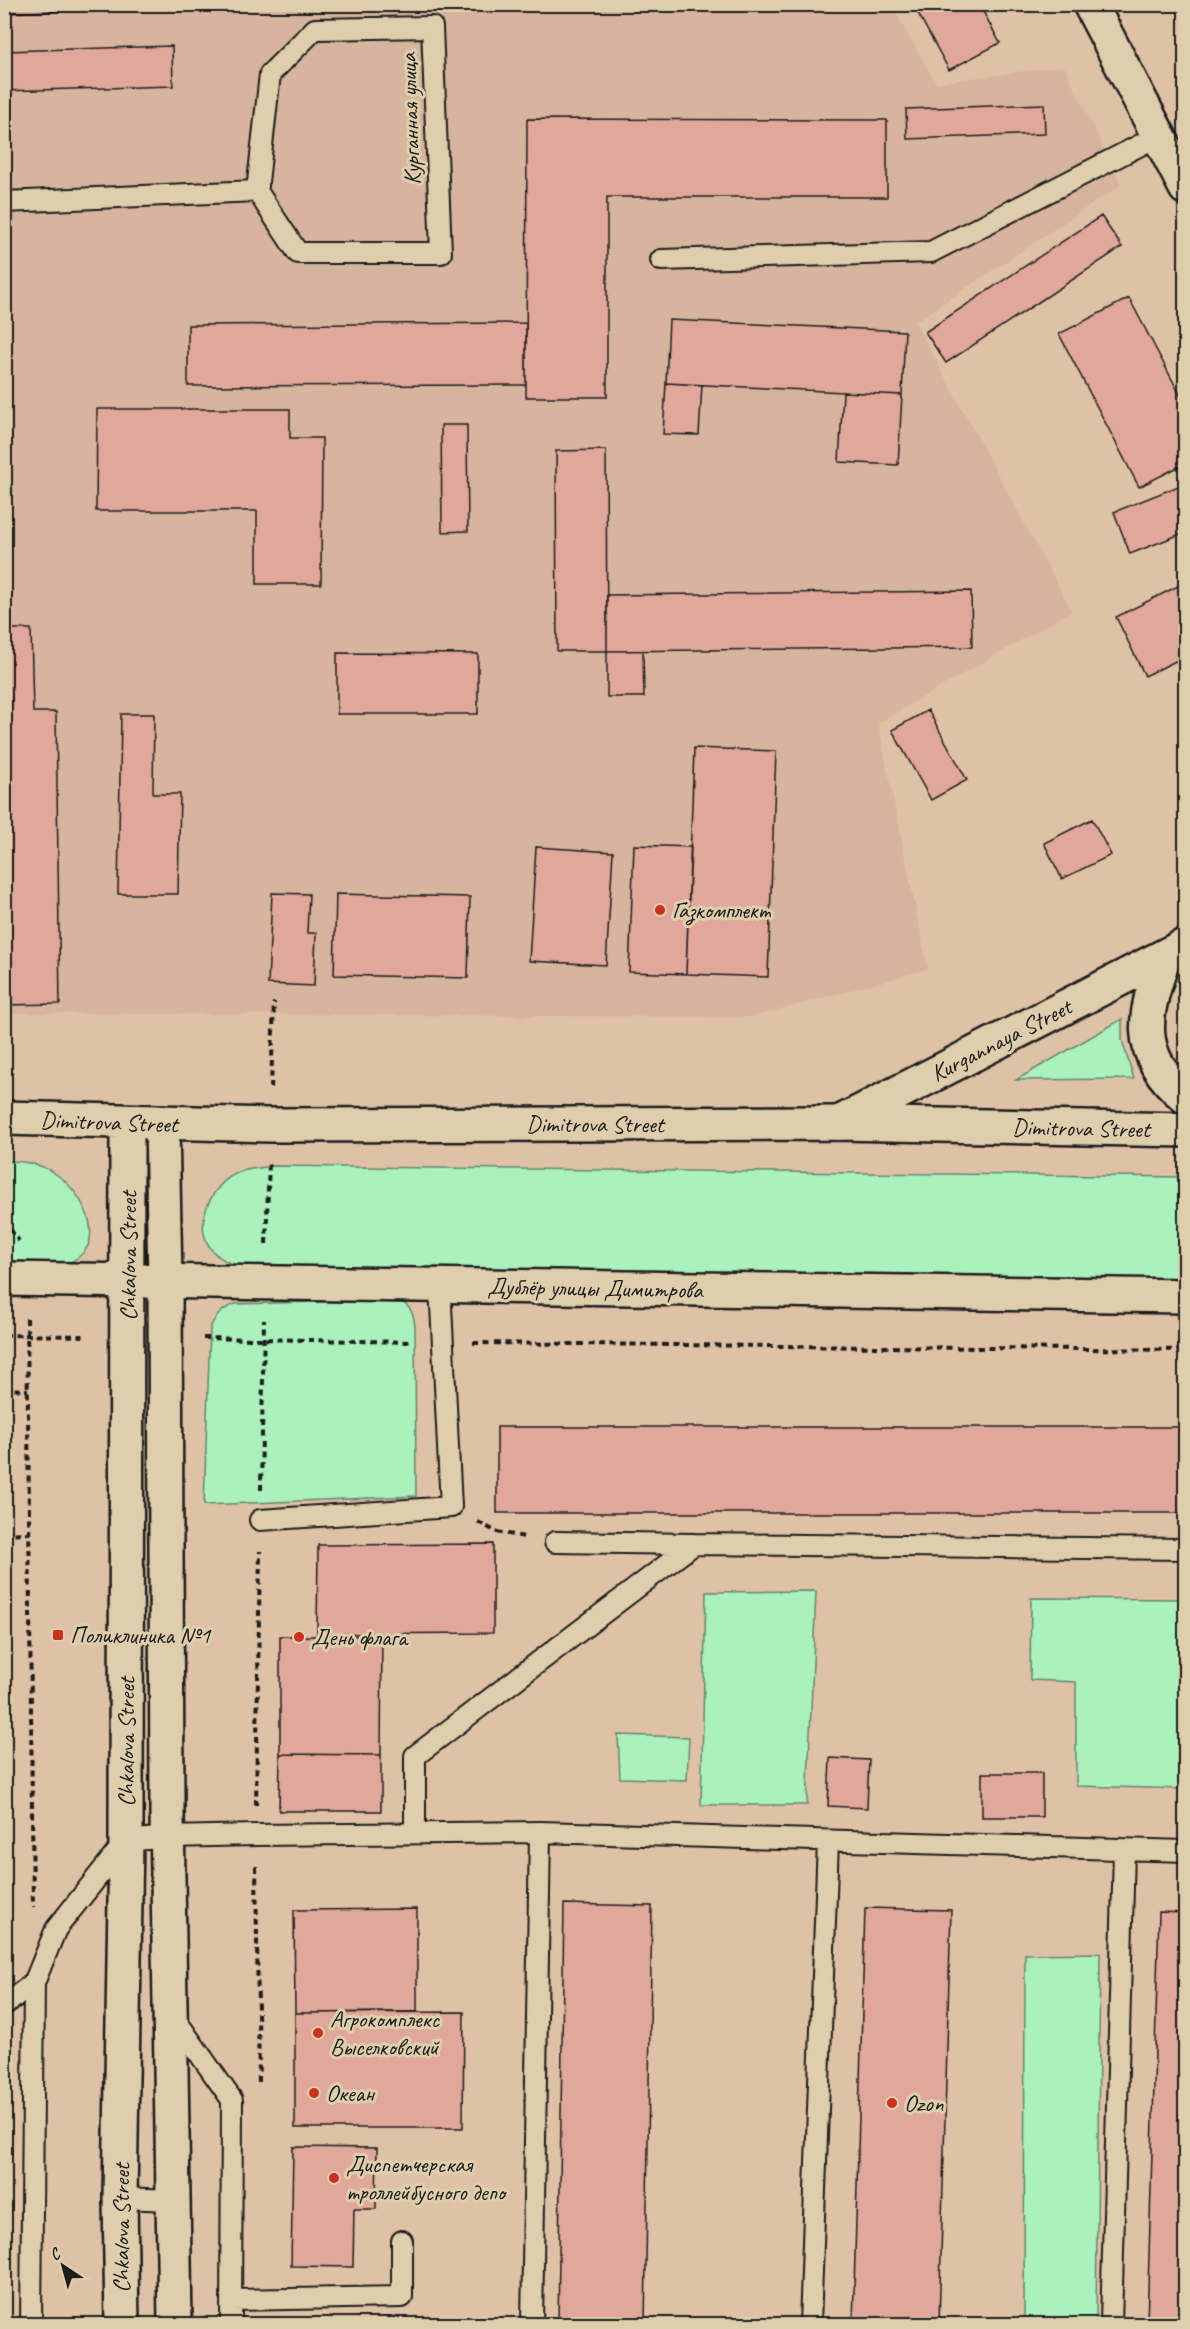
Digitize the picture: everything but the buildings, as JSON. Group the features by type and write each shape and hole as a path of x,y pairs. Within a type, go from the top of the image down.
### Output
{"main road":[{"path":"1090,4 1185,188"},
{"name":"Kurgannaya Street","path":"1175,951 1146,1019 1152,1056 1160,1072 1185,1096"},
{"name":"Kurgannaya Street","path":"839,1123 1175,951"},
{"name":"Dimitrova Street","path":"4,1118 270,1125 839,1123 1185,1130"},
{"name":"Chkalova Street","path":"122,2325 120,2199 126,1841 127,1123"},
{"name":"Chkalova Street","path":"162,1123 175,2325"},
{"name":"Дублёр улицы Димитрова","path":"16,1279 1185,1296"}],"lane":[{"name":"Курганная улица","path":"432,27 441,253 298,253 257,191 270,74 315,29 432,27"},
{"path":"661,260 931,252 1158,136"},
{"path":"4,202 257,191"},
{"path":"260,1520 451,1508 440,1285"},
{"path":"555,1542 1185,1549"},
{"path":"416,1831 415,1756 694,1544"},
{"path":"31,2325 34,1983 56,1929 126,1841 168,1837 416,1831 540,1832 1185,1851"},
{"path":"532,2325 540,1832"},
{"path":"810,2325 828,1841"},
{"path":"1111,2325 1124,1851"},
{"path":"4,2005 34,1983"},
{"path":"171,2014 232,2100 231,2325"},
{"path":"120,2199 173,2200"},
{"path":"231,2300 402,2297 402,2241"}],"path":[{"path":"256,1835 263,1338 274,1002"},
{"path":"4,1221 27,1252 16,1279 28,1335 33,1912"},
{"path":"4,1335 128,1337"},
{"path":"164,1338 1185,1350"},
{"path":"4,1389 28,1390"},
{"path":"451,1508 497,1532 555,1542"},
{"path":"4,1534 30,1533"}],"shaded area":[{"path":"5,5 891,5 936,83 1064,66 1121,185 915,322 1072,611 878,723 928,969 752,1017 5,1013"}],"green space":[{"path":"1122,1019 1122,1040 1134,1079 1016,1080"},
{"path":"5,1161 25,1162 45,1168 68,1184 77,1195 85,1208 91,1235 87,1247 79,1257 50,1267 5,1265"},
{"path":"274,1166 1185,1177 1185,1280 238,1267 223,1260 211,1249 204,1229 207,1208 217,1189 233,1175"},
{"path":"397,1300 410,1310 415,1327 416,1496 204,1505 210,1328 220,1313 235,1304"},
{"path":"816,1591 807,1805 701,1805 706,1592"},
{"path":"1031,1598 1185,1599 1185,1789 1076,1786 1076,1682 1030,1680"},
{"path":"618,1735 689,1737 687,1780 620,1778"},
{"path":"1100,1953 1096,2324 1024,2324 1025,1954"}],"place":[{"name":"Газкомплект","path":"660,910"},
{"name":"Поликлиника №1","path":"58,1635"},
{"name":"День флага","path":"299,1637"},
{"name":"Агрокомплекс Выселковский","path":"318,2033"},
{"name":"Океан","path":"314,2093"},
{"name":"Ozon","path":"892,2103"},
{"name":"Диспетчерская троллейбусного депо","path":"334,2178"}]}
